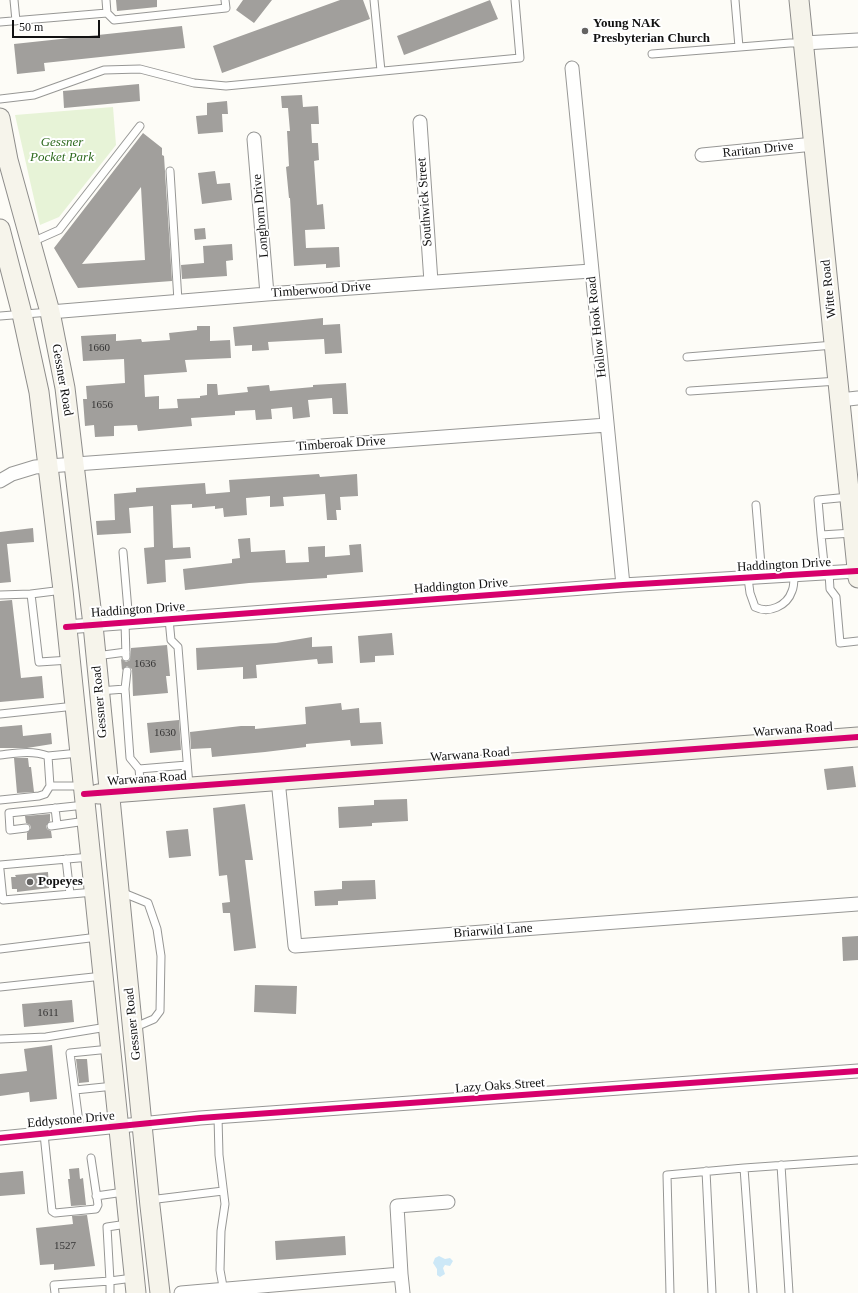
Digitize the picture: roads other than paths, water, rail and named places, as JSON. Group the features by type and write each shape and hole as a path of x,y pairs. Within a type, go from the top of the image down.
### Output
{"main road":[{"name":"Witte Road","path":"799,0 838,381 849,399 850,497 858,575"},
{"name":"Gessner Road","path":"0,118 8,160 50,312 65,388 93,625 143,1124 149,1200 160,1293"},
{"name":"Gessner Road","path":"0,229 22,314 39,392 63,590 135,1286"},
{"name":"Warwana Road","path":"85,802 109,789 141,791 858,737"}],"street":[{"path":"804,43 858,40"},
{"name":"Hollow Hook Road","path":"572,68 623,586"},
{"name":"Southwick Street","path":"420,122 431,282"},
{"name":"Longhorn Drive","path":"254,139 267,294"},
{"name":"Raritan Drive","path":"702,155 814,144"},
{"name":"Timberwood Drive","path":"50,312 267,294 591,271"},
{"name":"Timberoak Drive","path":"0,481 12,474 35,467 607,425"},
{"name":"Haddington Drive","path":"66,626 762,577 827,573 858,575"},
{"name":"Briarwild Lane","path":"278,780 294,946 858,904"},
{"name":"Lazy Oaks Street","path":"143,1124 218,1117 858,1071"},
{"name":"Eddystone Drive","path":"0,1138 143,1124"},
{"path":"403,1293 397,1206 448,1202"},
{"path":"181,1293 224,1291 401,1274"}],"lane":[{"path":"14,0 16,21"},
{"path":"106,0 107,13 114,20 226,8 225,0"},
{"path":"374,0 381,71"},
{"path":"0,99 34,95 104,70 140,69 194,83 226,86 520,58 515,0"},
{"path":"735,0 739,47"},
{"path":"0,22 107,13"},
{"path":"652,54 804,43"},
{"path":"31,243 59,230 140,126"},
{"path":"170,172 178,301"},
{"path":"0,316 50,312"},
{"path":"686,357 834,345"},
{"path":"690,391 838,381"},
{"path":"850,497 818,500 821,535 827,573 830,589 836,598 840,643 858,641"},
{"path":"756,505 762,577"},
{"path":"821,535 853,533"},
{"path":"96,656 126,655 127,622 123,552"},
{"path":"748,578 752,601 755,606 760,609 770,610 780,606 788,598 793,590 794,575"},
{"path":"0,595 31,594 63,590"},
{"path":"31,594 39,662 70,660"},
{"path":"170,619 171,640 178,647 189,787"},
{"path":"127,671 125,688 130,758 139,769 141,791"},
{"path":"99,691 125,688"},
{"path":"0,714 75,706"},
{"path":"0,755 25,752 39,753 48,756 80,753"},
{"path":"0,800 39,796 44,794 50,786 48,756"},
{"path":"139,769 187,765"},
{"path":"50,786 85,802"},
{"path":"26,828 10,830 8,813 55,808 85,802"},
{"path":"55,808 54,825 85,802"},
{"path":"0,865 90,856"},
{"path":"66,859 70,894"},
{"path":"0,870 3,900 94,892"},
{"path":"119,892 148,903 157,929 161,956 160,1011 154,1019 133,1028"},
{"path":"0,949 99,937"},
{"path":"0,987 103,976"},
{"path":"0,1039 63,1035 108,1027"},
{"path":"80,1130 70,1052 110,1049"},
{"path":"75,1090 114,1086"},
{"path":"218,1117 219,1155 225,1204 221,1230 220,1270 224,1291"},
{"path":"44,1134 52,1211 55,1213 96,1209 92,1158"},
{"path":"670,1293 667,1175 858,1160"},
{"path":"781,1166 789,1293"},
{"path":"744,1168 753,1293"},
{"path":"706,1171 712,1293"},
{"path":"96,1196 125,1191"},
{"path":"149,1200 223,1191"},
{"path":"110,1293 107,1227 128,1224"},
{"path":"54,1293 54,1285 110,1281 135,1286"}],"water":[{"path":"439,1256 445,1259 450,1258 453,1261 450,1266 445,1265 443,1268 445,1274 440,1277 437,1275 437,1269 433,1263 435,1258"}],"place":[{"name":"Young NAK Presbyterian Church","path":"585,31"},
{"name":"Popeyes","path":"30,882"}],"park label":[{"name":"Gessner Pocket Park","path":"62,150"}]}
